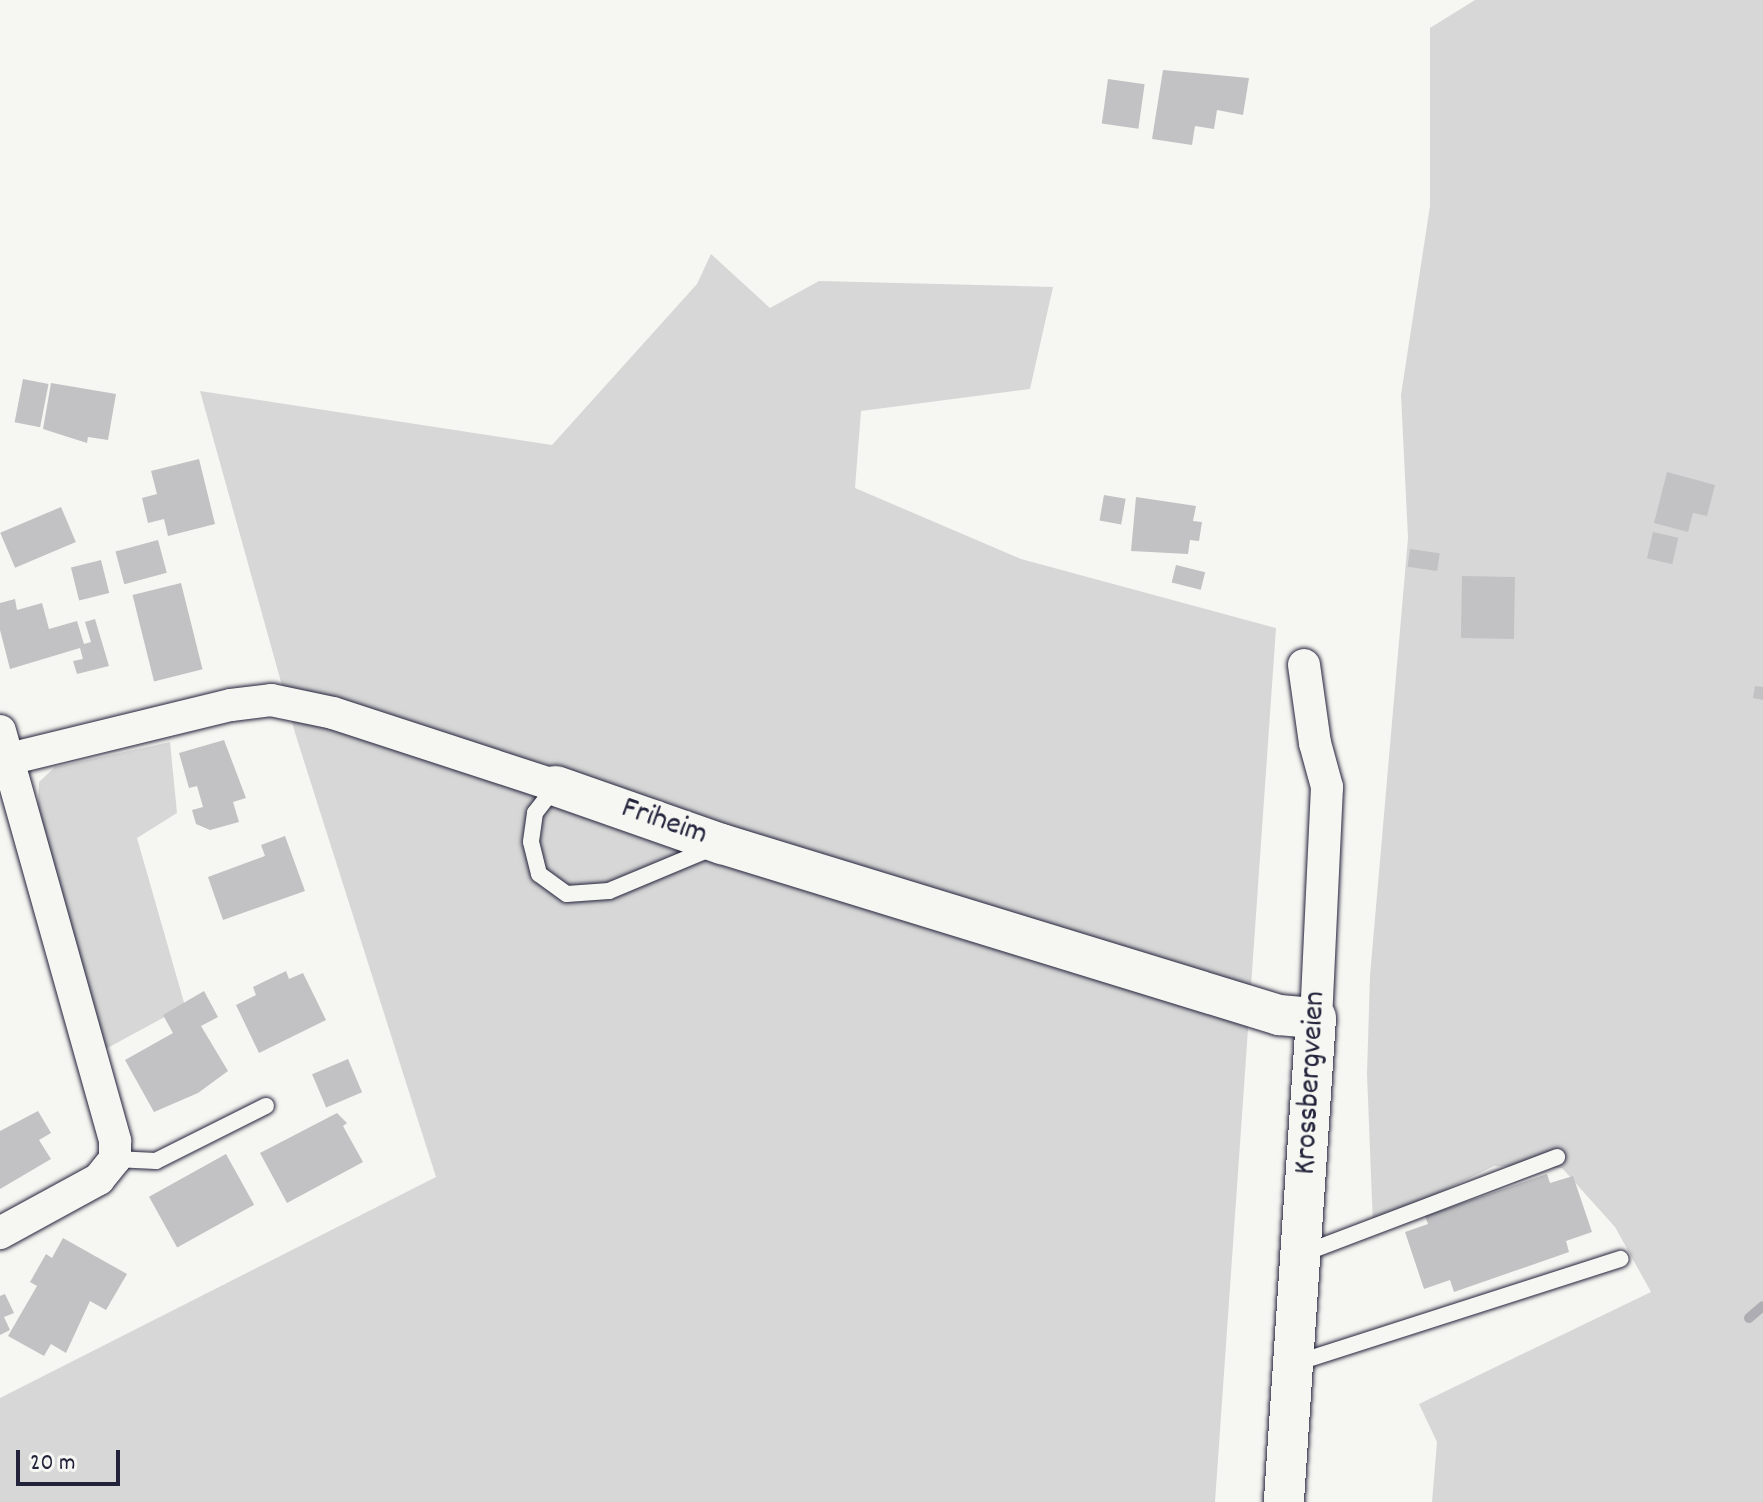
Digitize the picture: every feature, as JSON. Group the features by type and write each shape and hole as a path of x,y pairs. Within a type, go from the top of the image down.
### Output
{"street":[{"name":"Krossbergveien","path":"1284,1502 1302,1254 1327,787 1315,743 1304,665"},
{"name":"Friheim","path":"115,1159 115,1141 4,745 271,700 333,713 722,844 1279,1015 1316,1018"},
{"path":"0,1233 99,1179 115,1159"}],"lane":[{"path":"556,786 535,813 531,842 539,874 567,894 609,891 722,844"},
{"path":"115,1159 156,1161 266,1106"},
{"path":"1302,1254 1557,1157"},
{"path":"1292,1365 1621,1259"}],"shaded area":[{"path":"1475,0 1763,0 1763,1502 1432,1502 1437,1442 1419,1404 1651,1292 1615,1227 1562,1168 1494,1166 1373,1225 1367,1074 1370,976 1408,538 1401,395 1430,206 1430,28"},
{"path":"711,254 770,308 819,281 1053,287 1030,389 861,411 855,488 1021,559 1276,628 1215,1502 0,1502 0,1398 436,1177 296,736 200,391 552,445 697,284"},
{"path":"170,742 177,813 137,838 185,1006 100,1052 29,805 38,803 39,782 55,767"}],"building":[{"path":"1163,70 1249,78 1243,115 1217,110 1214,129 1195,126 1192,145 1152,139"},
{"path":"1108,79 1145,84 1138,129 1102,124"},
{"path":"23,379 49,384 40,427 15,422"},
{"path":"51,383 116,394 108,440 88,437 87,443 43,429"},
{"path":"199,459 215,524 168,536 164,519 148,523 142,498 157,494 151,471"},
{"path":"1667,472 1715,485 1707,516 1693,513 1688,532 1654,523"},
{"path":"1104,495 1126,499 1121,524 1099,521"},
{"path":"1136,497 1196,506 1193,521 1202,522 1199,541 1190,540 1188,554 1131,551"},
{"path":"61,507 76,542 15,568 0,533"},
{"path":"1653,532 1678,538 1672,564 1647,558"},
{"path":"158,540 167,573 124,584 115,551"},
{"path":"1410,549 1440,553 1437,571 1407,567"},
{"path":"101,560 109,593 79,600 71,567"},
{"path":"1176,565 1205,572 1201,590 1172,582"},
{"path":"1462,576 1515,577 1514,639 1461,638"},
{"path":"181,583 203,669 154,681 132,595"},
{"path":"15,599 17,610 42,603 49,629 77,621 84,644 91,642 85,622 95,619 109,666 77,674 73,661 83,659 80,648 10,669 0,630 0,603"},
{"path":"1755,686 1763,687 1763,700 1753,698"},
{"path":"224,740 246,798 233,802 239,822 210,830 196,824 192,810 203,807 197,786 189,788 179,753"},
{"path":"285,836 305,891 223,920 208,877 265,856 261,845"},
{"path":"286,971 289,979 303,973 326,1020 259,1053 236,1005 256,995 253,987"},
{"path":"204,991 218,1017 201,1026 228,1071 198,1093 154,1112 125,1060 173,1033 163,1015"},
{"path":"348,1059 362,1092 326,1107 312,1074"},
{"path":"38,1111 51,1133 39,1140 51,1159 0,1189 0,1131"},
{"path":"337,1113 347,1123 343,1126 363,1162 287,1203 260,1153"},
{"path":"226,1154 254,1205 177,1247 149,1197"},
{"path":"1547,1174 1550,1183 1573,1176 1592,1232 1566,1241 1569,1252 1454,1292 1450,1280 1424,1289 1405,1232 1428,1224 1425,1216"},
{"path":"63,1238 127,1274 106,1310 90,1301 66,1353 51,1344 44,1356 8,1336 37,1286 30,1282 46,1254 52,1258"},
{"path":"5,1294 14,1313 4,1317 10,1330 0,1335 0,1296"}],"waterway":[{"path":"1749,1318 1763,1306"}]}
